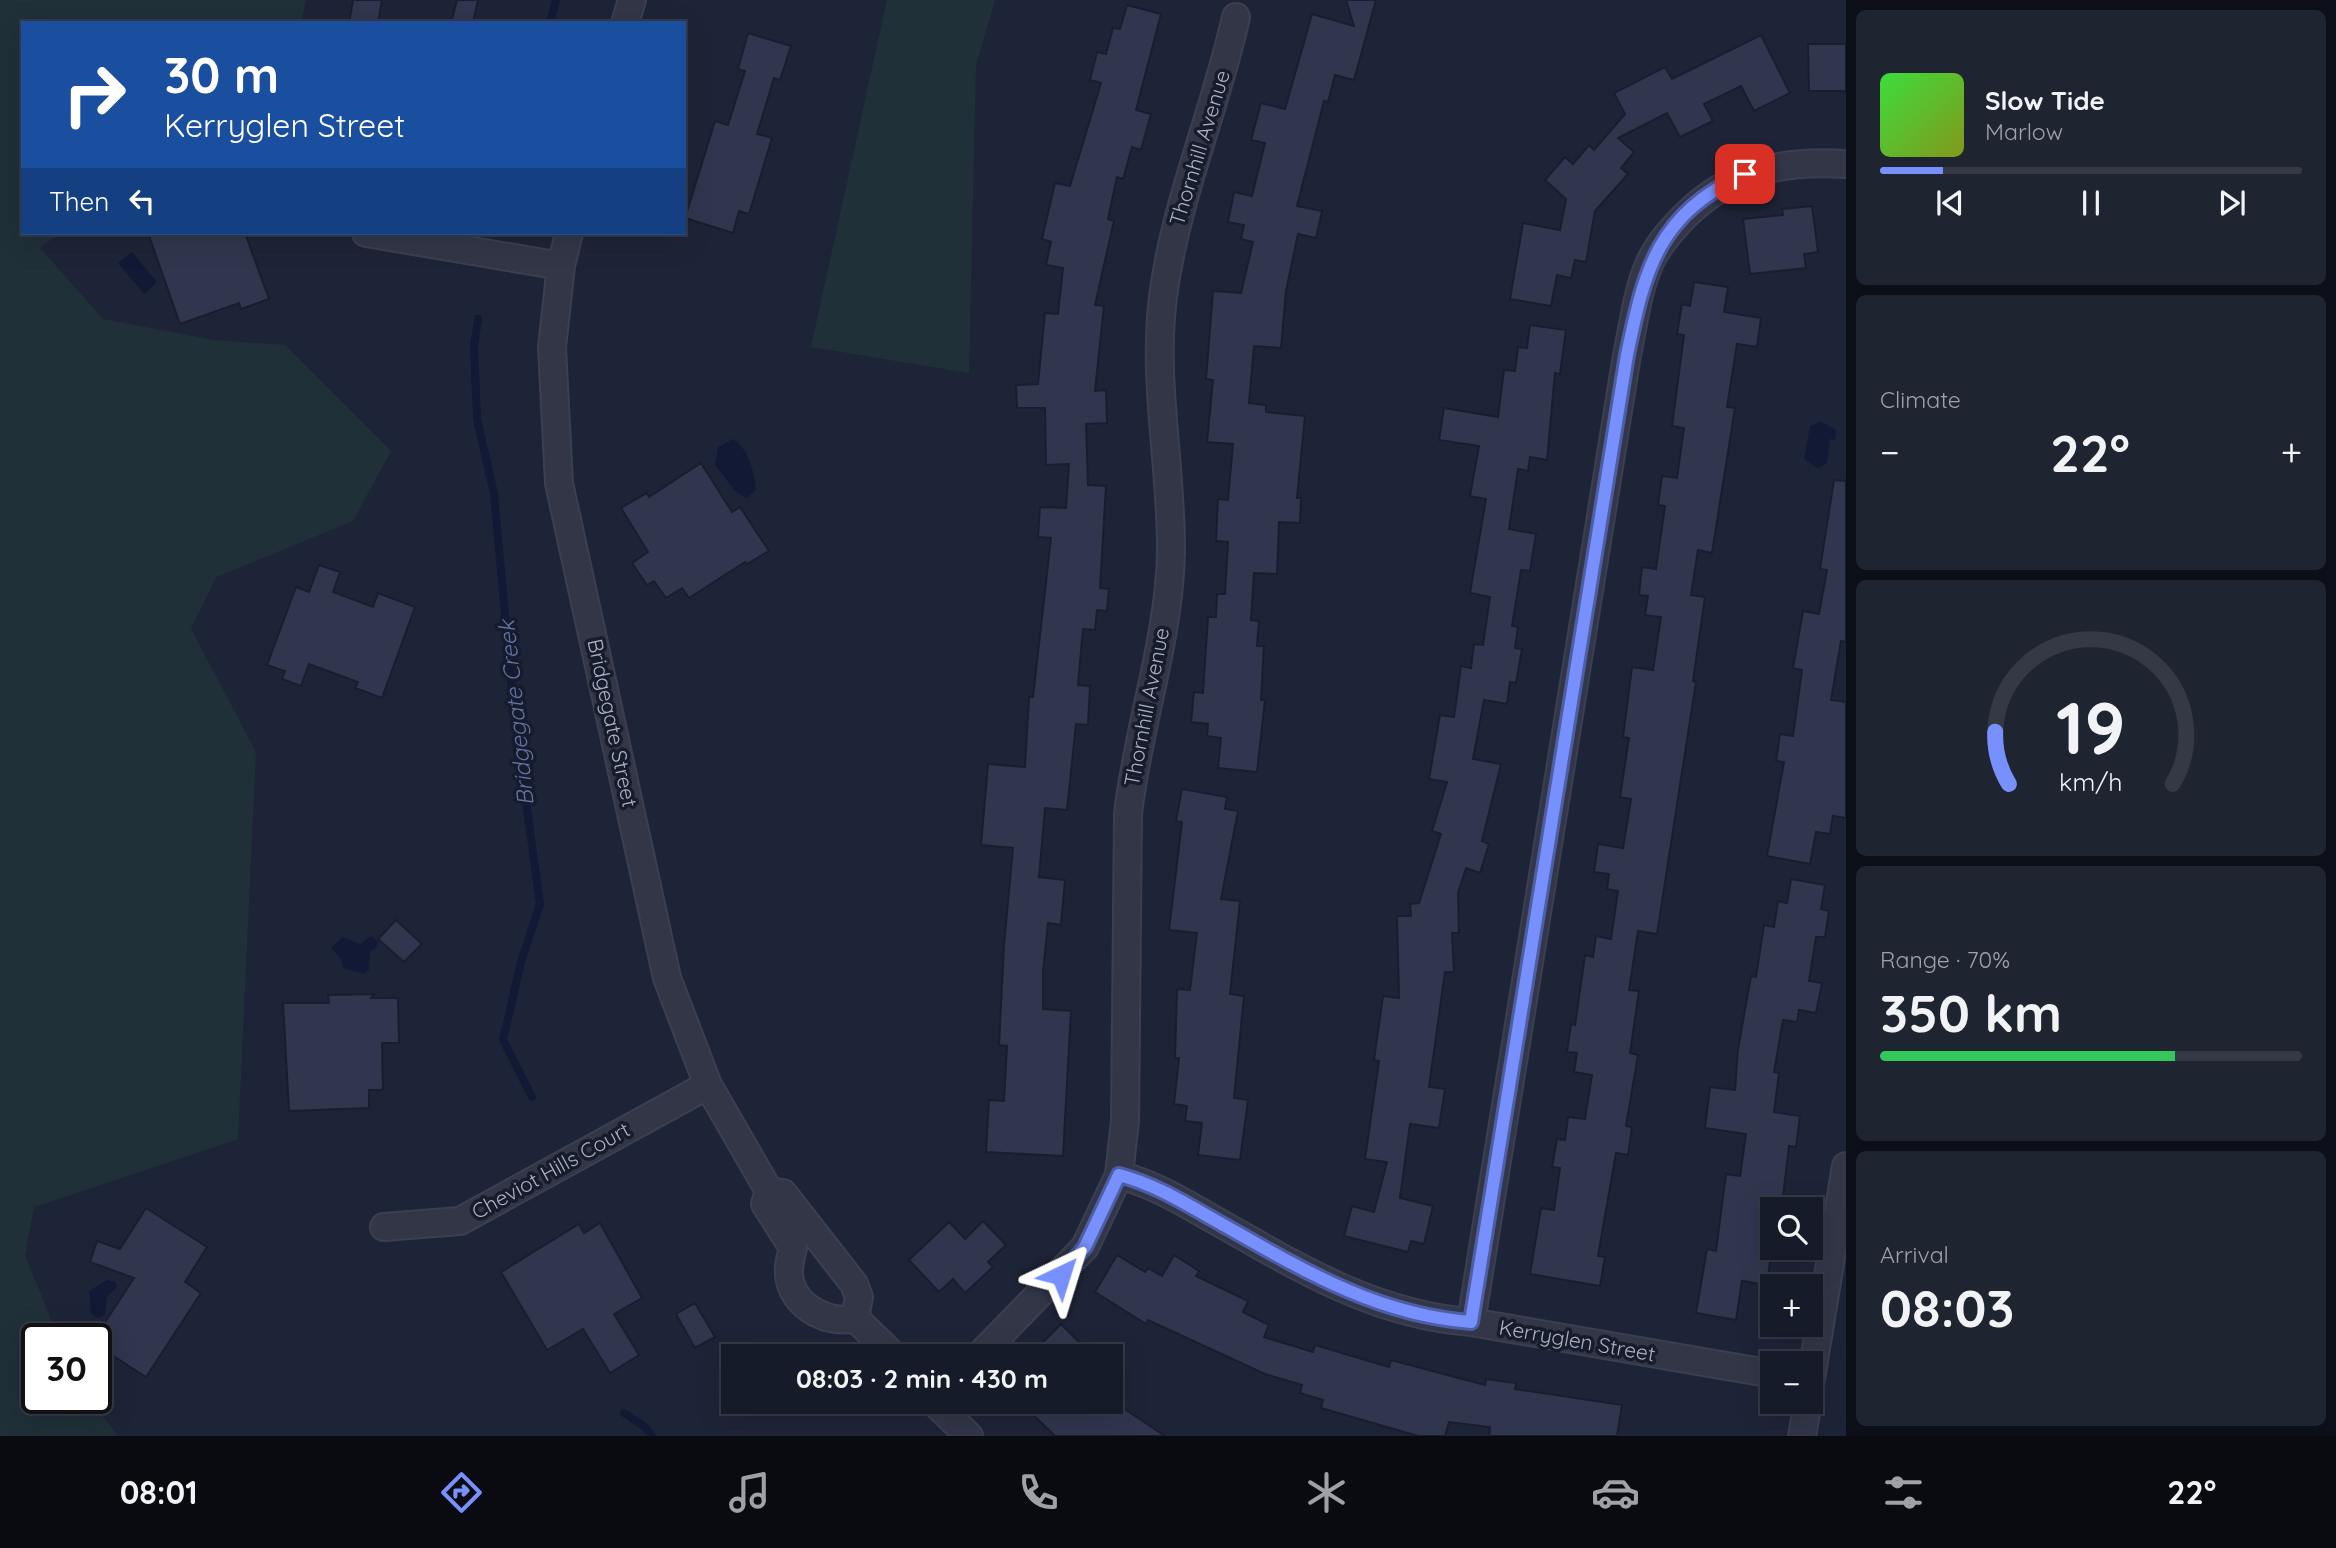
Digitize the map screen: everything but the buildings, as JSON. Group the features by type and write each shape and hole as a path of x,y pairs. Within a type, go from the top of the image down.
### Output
{"street":[{"path":"626,21 632,0"},
{"name":"Thornhill Avenue","path":"991,1344 1085,1247 1119,1175 1125,1121 1128,814 1133,767 1166,612 1171,552 1158,338 1175,233 1223,75 1236,18"},
{"path":"1471,1322 1627,355 1641,288 1651,259 1667,234 1701,200 1729,182 1780,164 1846,164"},
{"path":"378,235 561,266"},
{"name":"Bridgegate Street","path":"569,235 561,266 552,347 559,483 667,978 708,1085 769,1191 765,1204 793,1248"},
{"name":"Cheviot Hills Court","path":"384,1227 460,1221 708,1085"},
{"path":"1816,1351 1846,1166"},
{"name":"Kerryglen Street","path":"1119,1175 1173,1195 1314,1276 1368,1300 1430,1319 1471,1322 1760,1372"},
{"name":"Bridgegate Street","path":"769,1191 783,1193 854,1284 859,1297 855,1318"},
{"path":"820,1243 799,1243 793,1248 788,1270 797,1298 828,1318 843,1322 855,1318 882,1344"},
{"path":"946,1414 969,1436"},
{"path":"1802,1436 1806,1414"}],"shaded area":[{"path":"0,0 306,0 301,21 21,21 21,235 57,235 40,248 103,319 213,340 285,345 391,451 353,521 216,577 191,629 256,752 238,1139 34,1207 25,1255 53,1323 21,1323 21,1414 101,1414 118,1436 0,1436"},
{"path":"887,0 995,0 976,65 969,373 811,347"}],"water":[{"path":"132,252 157,282 144,294 118,263"},
{"path":"1820,421 1836,430 1835,440 1830,439 1827,463 1818,468 1804,459 1810,426"},
{"path":"733,439 746,454 754,476 756,489 747,498 736,492 715,465 718,447"},
{"path":"371,936 378,942 376,948 370,951 369,970 364,974 343,968 341,959 331,948 342,937 360,944"},
{"path":"107,1280 115,1282 117,1286 107,1297 105,1315 98,1318 91,1313 89,1291"}],"waterway":[{"name":"Bridgegate Creek","path":"551,21 556,0"},
{"name":"Bridgegate Creek","path":"478,319 474,346 477,419 494,494 514,713 540,904 521,962 503,1040 532,1097"},
{"path":"624,1413 645,1427 652,1436"}],"route":[{"path":"1061,1275 1085,1247 1119,1175 1173,1195 1314,1276 1368,1300 1430,1319 1471,1322 1627,355 1641,288 1651,259 1667,234 1701,200 1745,174"}]}
